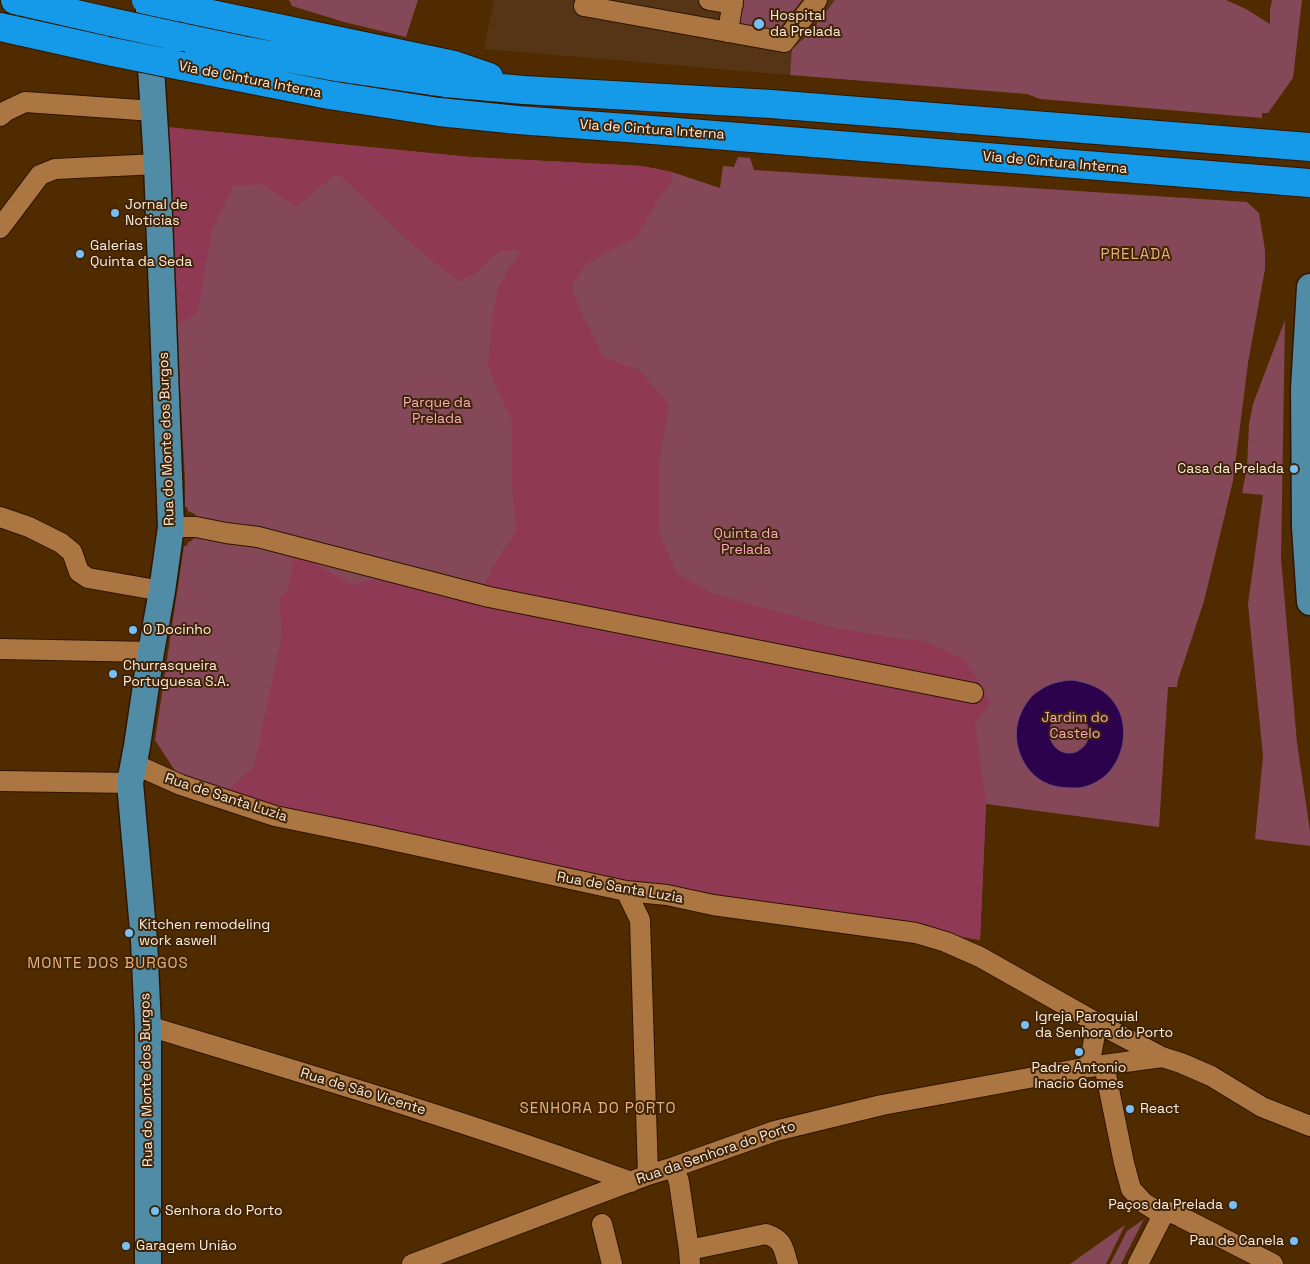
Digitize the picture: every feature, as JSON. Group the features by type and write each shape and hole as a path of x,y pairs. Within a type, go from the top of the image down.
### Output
{"highway":[{"name":"Via de Cintura Interna","path":"15,0 242,50 392,76 445,83 524,90 771,104 1310,147"},
{"path":"148,0 454,65 524,90"},
{"name":"Via de Cintura Interna","path":"0,27 113,52 329,95 439,112 518,120 1310,183"}],"main road":[{"name":"Rua do Monte dos Burgos","path":"148,0 157,164 171,527 132,774 148,1026 148,1264"},
{"path":"1310,287 1304,389 1310,602"}],"street":[{"path":"586,0 584,6 784,42 816,0"},
{"path":"709,0 733,2 728,32"},
{"path":"0,116 25,102 154,111"},
{"path":"0,228 40,175 55,169 157,164"},
{"path":"0,517 29,527 60,542 72,552 79,572 88,578 162,592"},
{"path":"171,527 196,527 258,537 489,597 973,693"},
{"path":"0,649 151,652"},
{"name":"Rua de Santa Luzia","path":"0,781 132,774 181,785 275,816 626,892 667,895 713,905 916,933 946,942 980,957 1097,1023 1162,1057 1211,1076 1262,1107 1310,1126"},
{"path":"626,892 640,920 640,1178"},
{"path":"1097,1023 1097,1066 1131,1189 1144,1203 1163,1215"},
{"name":"Rua de São Vicente","path":"148,1026 376,1095 578,1162 640,1178"},
{"name":"Rua da Senhora do Porto","path":"412,1264 640,1178 674,1168 775,1131 882,1105 1097,1066 1162,1057"},
{"path":"578,1162 591,1197"},
{"path":"674,1168 679,1182 689,1257 766,1234 775,1237 782,1243 788,1264"},
{"path":"1138,1264 1163,1215 1170,1212 1272,1264"},
{"path":"602,1224 612,1264"}],"shaded area":[{"name":"Hospital da Prelada","path":"494,0 1029,0 1027,94 484,49"},
{"path":"166,127 470,157 642,166 672,172 672,182 656,202 637,237 585,264 572,287 583,317 604,357 639,370 669,404 659,462 659,533 677,573 711,593 835,628 924,641 965,660 991,703 975,723 986,804 980,940 836,915 641,885 222,795 254,767 282,634 279,597 287,592 292,570 292,548 320,567 353,585 388,575 480,592 494,565 516,531 512,483 512,422 488,367 492,320 498,287 520,251 500,251 473,275 458,281 415,247 337,173 296,207 263,184 234,186 212,230 197,314 176,325"},
{"path":"1072,680 1097,687 1112,699 1122,718 1124,738 1118,758 1110,771 1102,778 1093,784 1083,787 1066,788 1048,784 1031,772 1020,754 1016,733 1023,710 1037,692 1055,683","holes":["1068,713 1085,721 1089,734 1085,745 1078,751 1069,753 1061,751 1054,746 1050,739 1049,731 1058,717"]}],"green space":[{"path":"289,0 418,0 406,37 344,22 292,6"},
{"path":"744,0 802,0 778,30 769,32 739,26"},
{"path":"835,0 1226,0 1246,9 1270,24 1272,0 1302,0 1293,78 1268,113 1262,113 1262,118 1040,99 1027,94 790,75 792,49 808,35"},
{"name":"Quinta da Prelada","path":"166,127 470,157 642,166 672,172 720,188 723,166 734,167 738,157 750,158 754,170 1247,202 1259,213 1265,250 1265,269 1248,363 1233,481 1204,601 1177,687 1168,687 1159,827 986,804 980,940 183,783 155,740 184,546 187,546 188,542 195,537 197,520 195,514 188,511 187,507 185,507"},
{"path":"1285,320 1281,558 1297,743 1310,831 1310,846 1255,839 1263,756 1248,604 1263,495 1242,493 1247,467 1249,424 1253,404"},
{"path":"1144,1219 1121,1264 1110,1264 1127,1231"},
{"path":"1125,1225 1106,1264 1070,1264"}],"place":[{"name":"Hospital da Prelada","path":"759,24"},
{"name":"Jornal de Noticias","path":"115,213"},
{"name":"Galerias Quinta da Seda","path":"80,254"},
{"name":"Casa da Prelada","path":"1294,469"},
{"name":"O Docinho","path":"133,630"},
{"name":"Churrasqueira Portuguesa S.A.","path":"113,674"},
{"name":"Kitchen remodeling work aswell","path":"129,933"},
{"name":"Igreja Paroquial da Senhora do Porto","path":"1025,1025"},
{"name":"Padre Antonio Inacio Gomes","path":"1079,1052"},
{"name":"React","path":"1130,1109"},
{"name":"Paços da Prelada","path":"1233,1205"},
{"name":"Senhora do Porto","path":"155,1211"},
{"name":"Pau de Canela","path":"1294,1241"},
{"name":"Garagem União","path":"126,1246"}],"district":[{"name":"PRELADA","path":"1136,255"},
{"name":"MONTE DOS BURGOS","path":"108,964"},
{"name":"SENHORA DO PORTO","path":"598,1109"}],"park label":[{"name":"Parque da Prelada","path":"437,412"},
{"name":"Jardim do Castelo","path":"1075,726"}]}
